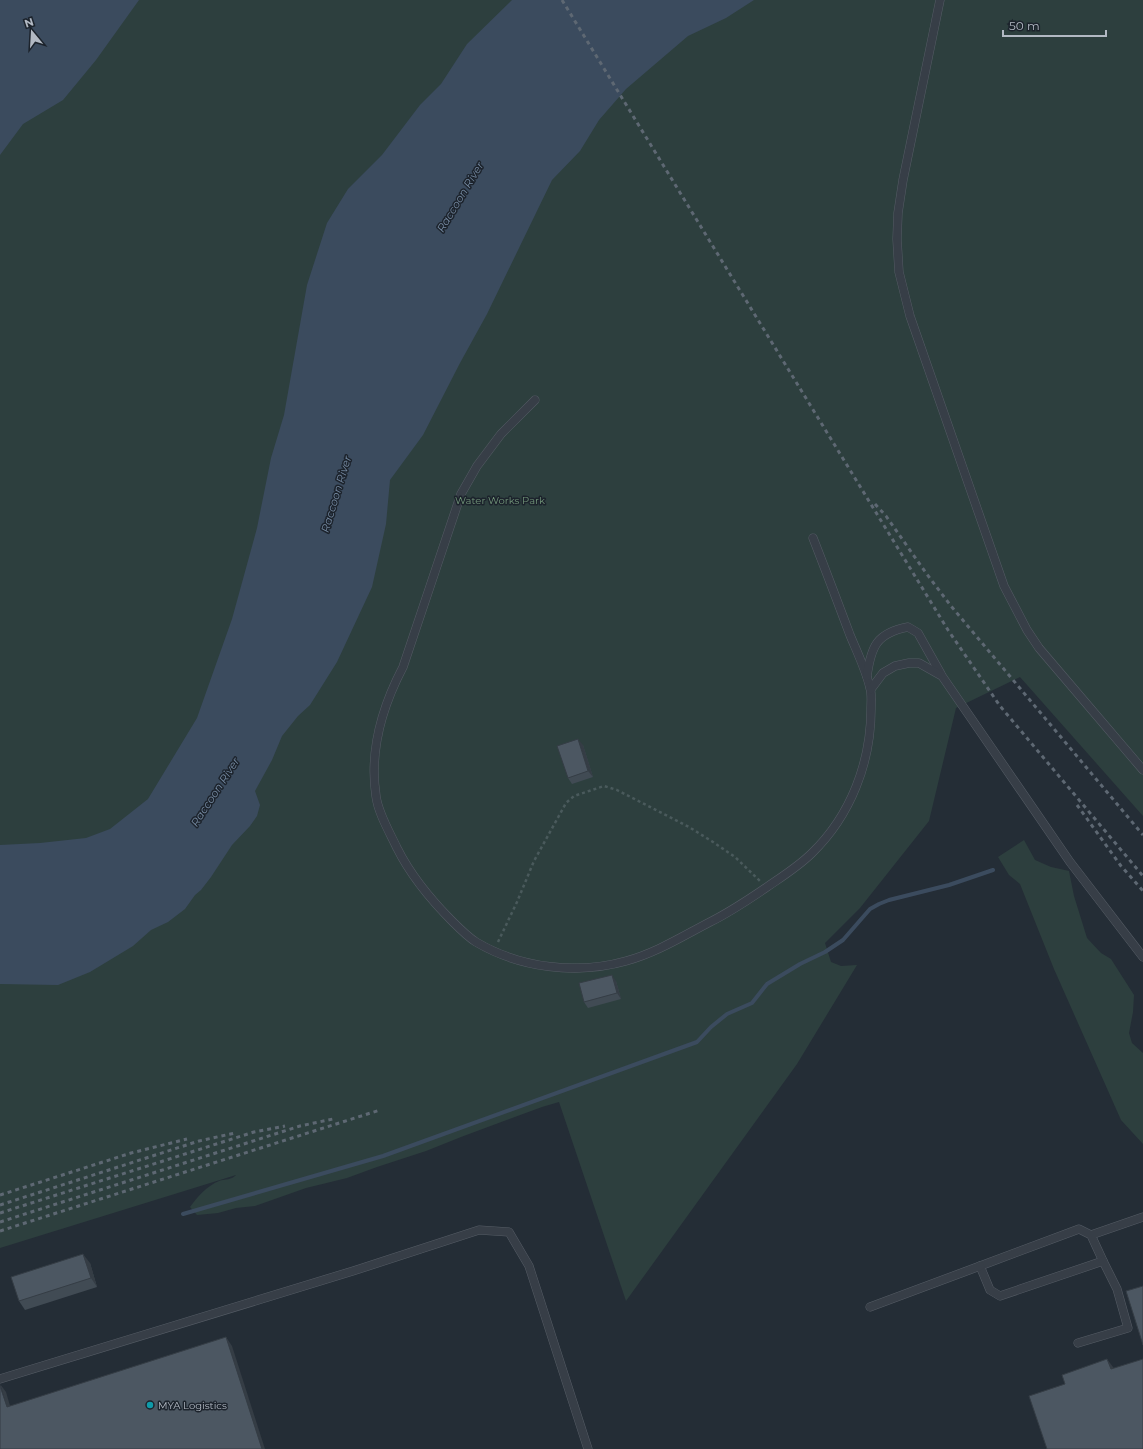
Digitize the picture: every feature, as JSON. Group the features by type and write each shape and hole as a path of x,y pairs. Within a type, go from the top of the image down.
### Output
{"lane":[{"path":"940,0 903,180 898,213 897,239 899,272 910,316 1009,598 1039,648 1143,770"},
{"path":"535,400 501,434 477,466 461,494 403,667 382,713 376,738 374,766 376,798 387,828 401,856 439,909 474,941 494,951 523,962 548,967 573,968 599,967 625,962 649,954 732,911 793,869 813,852 831,832 846,810 856,788 865,761 870,735 871,689 814,538"},
{"path":"867,679 871,653 877,642 886,633 908,627 918,633 942,676 1070,862 1143,957"},
{"path":"871,689 883,673 895,666 909,663 919,663 942,676"},
{"path":"1091,1235 1143,1217"},
{"path":"870,1307 1079,1229 1091,1235 1117,1289 1128,1328 1078,1343"},
{"path":"0,1379 353,1271 479,1230 509,1232 529,1266 588,1449"},
{"path":"980,1266 990,1290 1000,1296 1103,1261"}],"path":[{"path":"494,951 534,861 566,803 574,796 604,786 617,790 689,827 739,861 767,887"}],"green space":[{"name":"Water Works Park","path":"0,0 1143,0 1143,816 1020,677 956,708 929,821 860,908 825,943 831,962 841,966 857,965 797,1064 626,1301 559,1102 426,1151 347,1178 306,1188 255,1206 236,1208 218,1213 197,1215 190,1207 200,1195 211,1186 219,1181 232,1178 236,1175 0,1248"},
{"path":"1024,840 1035,860 1051,867 1069,871 1074,896 1087,938 1101,953 1111,959 1134,995 1133,1012 1129,1033 1132,1043 1143,1053 1143,1144 1121,1120 1054,969 1020,884 1009,875 998,857"}],"water":[{"path":"0,0 139,0 96,60 63,100 23,124 0,155"},
{"name":"Raccoon River","path":"512,0 754,0 726,18 688,36 626,89 599,120 580,151 552,180 487,314 423,435 390,480 386,524 372,587 337,662 310,705 298,716 282,736 272,760 255,791 260,805 257,816 250,826 232,845 211,877 185,909 168,922 151,930 133,946 90,972 58,985 0,984 0,845 40,843 86,838 110,829 148,799 197,718 232,619 257,528 271,458 284,415 307,285 327,223 348,189 382,155 420,105 441,84 467,44"}],"building":[{"path":"578,739 588,771 568,778 557,746"},
{"path":"612,975 617,993 584,1002 579,983"},
{"path":"83,1254 91,1278 19,1301 11,1277"},
{"path":"1143,1286 1143,1345 1126,1291"},
{"name":"MYA Logistics","path":"226,1337 262,1449 0,1449 0,1386 7,1407"},
{"path":"1107,1359 1111,1369 1143,1359 1143,1449 1047,1449 1029,1396 1065,1384 1062,1375"}],"waterway":[{"path":"183,1214 383,1156 697,1042 711,1027 727,1014 752,1003 767,984 800,964 825,952 843,940 870,909 889,900 949,885 993,870"}],"railway":[{"path":"562,0 948,630 1000,706 1143,876"},
{"path":"875,504 886,516 951,606 1143,835"},
{"path":"1077,805 1121,866 1143,891"},
{"path":"0,1231 380,1110"},
{"path":"0,1222 300,1126 333,1119"},
{"path":"0,1213 254,1132 285,1126"},
{"path":"0,1205 199,1141 235,1133"},
{"path":"0,1195 131,1153 187,1139"}],"place":[{"name":"MYA Logistics","path":"150,1405"}]}
